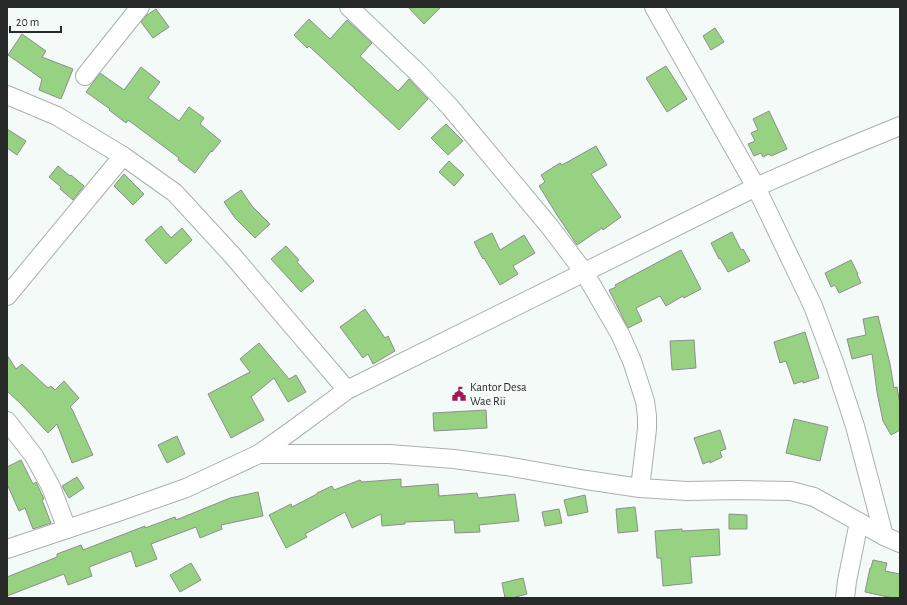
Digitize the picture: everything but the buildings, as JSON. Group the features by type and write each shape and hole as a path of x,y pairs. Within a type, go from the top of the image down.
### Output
{"street":[{"path":"85,76 140,7"},
{"path":"350,7 417,72 450,107 550,227 584,272 620,334 632,360 645,401 648,416 640,488"},
{"path":"654,7 756,187 813,306 835,365 892,540"},
{"path":"7,95 57,116 123,156 175,193 232,255 347,390"},
{"path":"7,549 186,488 260,454 347,390 756,187 900,126"},
{"path":"7,296 123,156"},
{"path":"7,421 34,456 51,487 67,529"},
{"path":"260,454 389,454 454,459 506,466 640,488 687,491 791,491 814,498 892,540"},
{"path":"845,598 859,522"}],"place":[{"name":"Kantor Desa Wae Rii","path":"459,394"}]}
